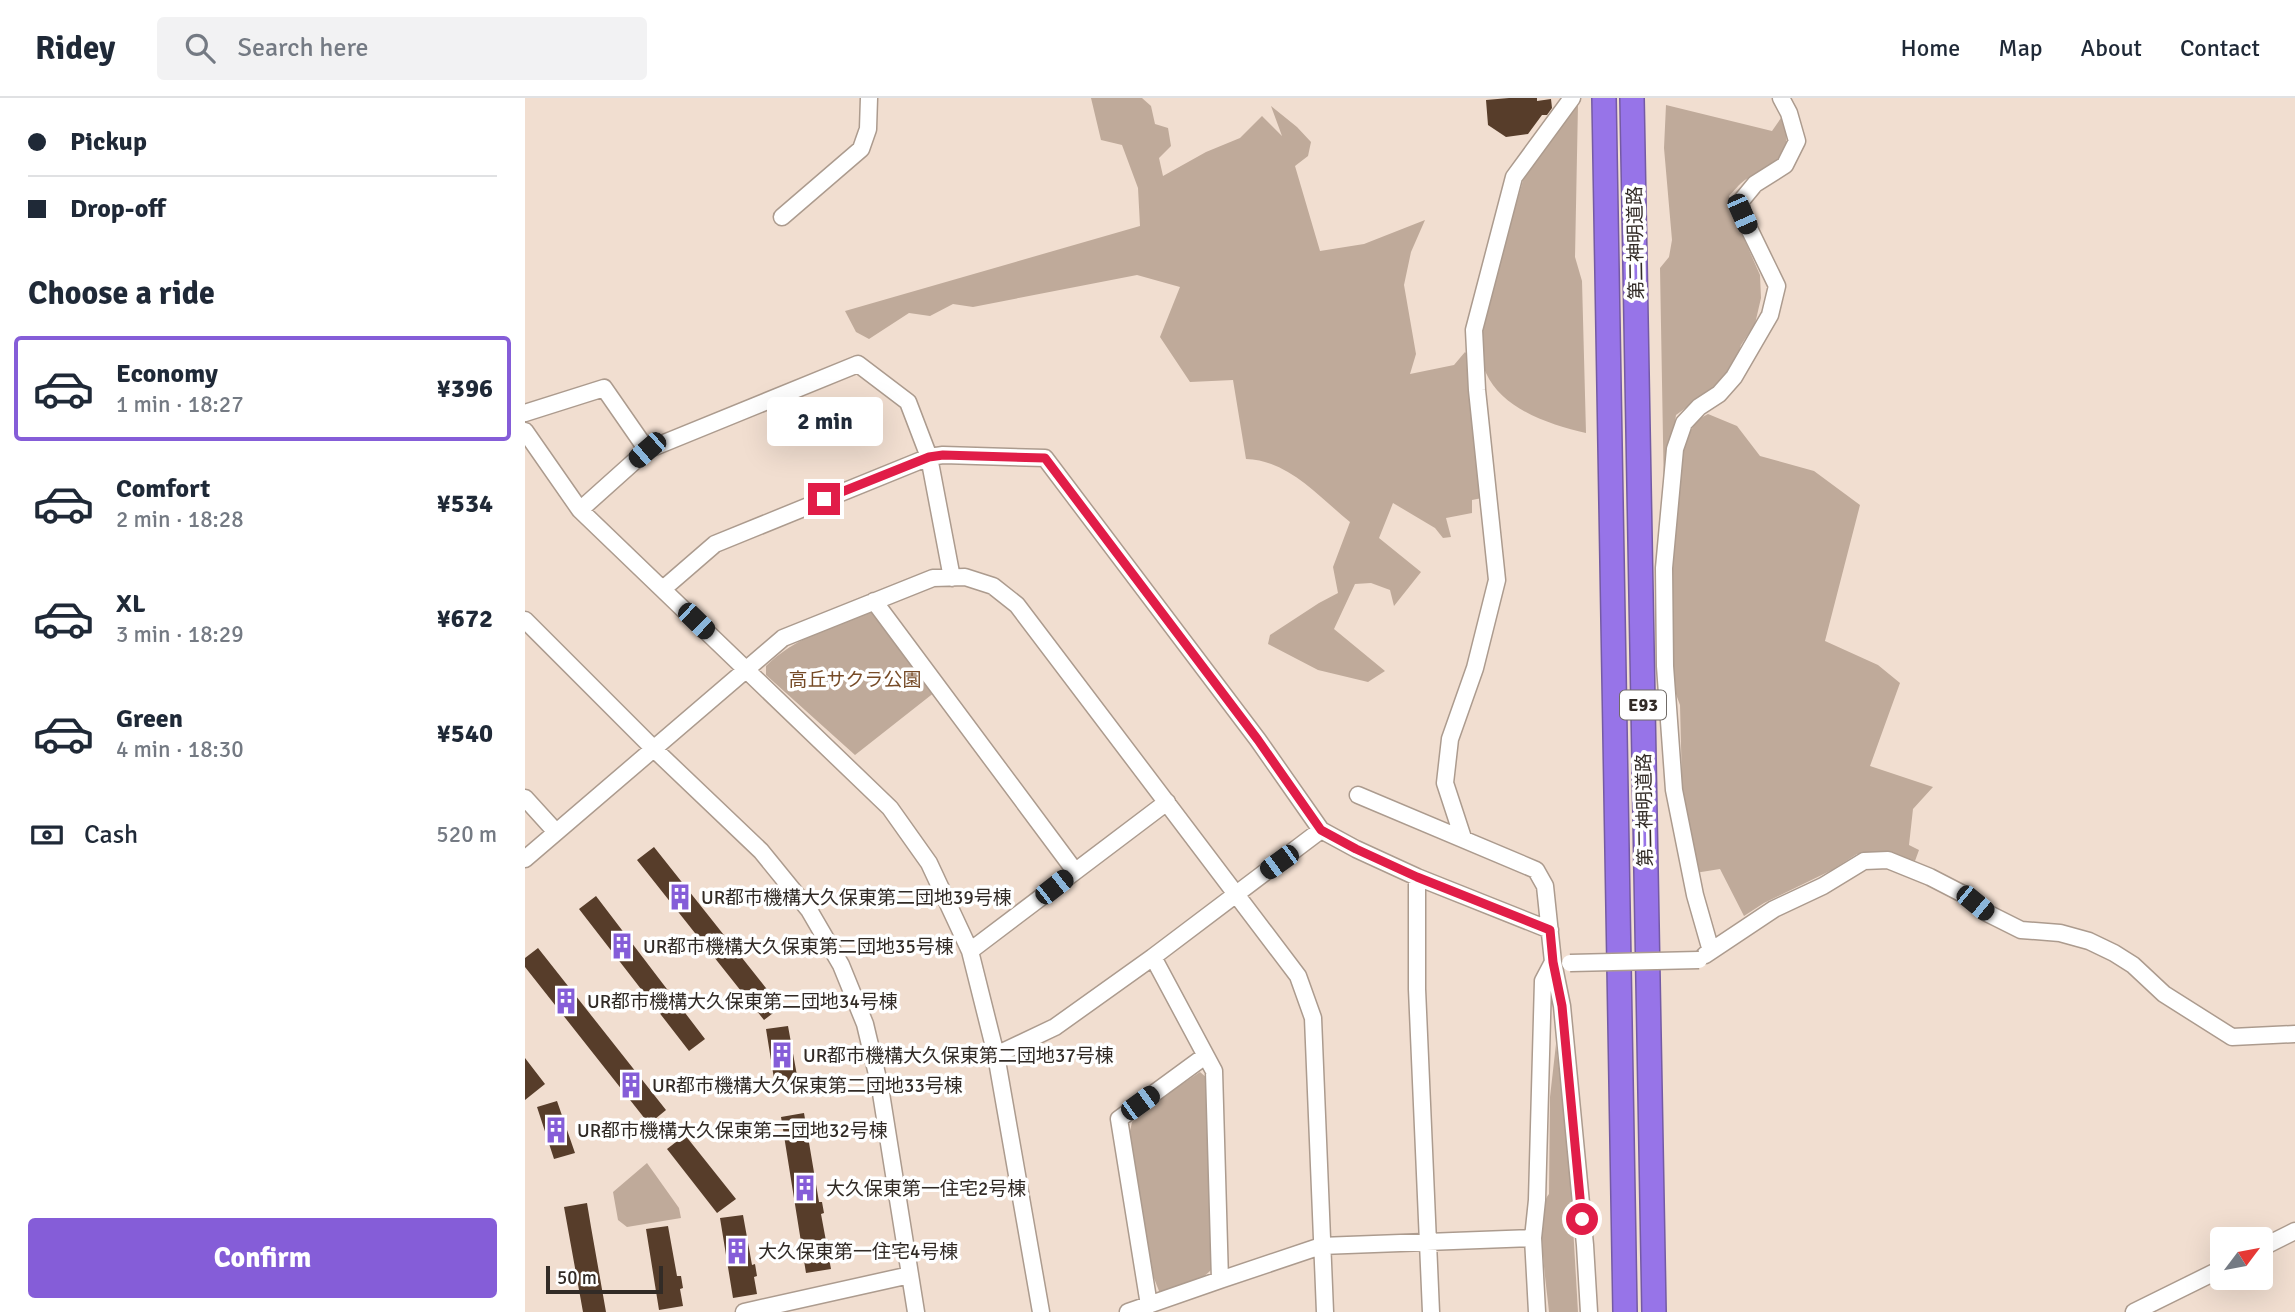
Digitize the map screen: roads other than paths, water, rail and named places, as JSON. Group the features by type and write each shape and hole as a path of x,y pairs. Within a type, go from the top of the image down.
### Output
{"highway":[{"name":"第二神明道路","path":"1604,98 1625,1312"},
{"name":"第二神明道路","path":"1632,98 1654,1312"}],"street":[{"path":"782,216 861,149 868,129 869,98"},
{"path":"1463,838 1445,783 1450,738 1475,667 1497,580 1477,390 1474,330 1514,177 1572,98"},
{"path":"1705,956 1674,790 1665,666 1664,568 1669,498 1675,449 1684,423 1699,407 1719,394 1734,377 1770,316 1777,286 1742,214 1741,201 1755,184 1785,165 1797,141 1789,113 1781,98"},
{"path":"580,510 647,450 858,364 908,402 929,457 953,578"},
{"path":"525,413 604,388 647,450"},
{"path":"525,431 580,510 890,808 929,863 971,951 996,1055 1041,1312"},
{"path":"663,589 715,544 929,457 943,455 1045,458 1250,730 1321,830 1417,877 1550,930"},
{"path":"525,859 783,638 933,578 965,577 993,586 1017,605 1298,976 1313,1018 1325,1312"},
{"path":"874,601 1075,871"},
{"path":"525,620 761,851 809,910 841,965 865,1024 880,1087 916,1312"},
{"path":"1358,795 1536,870 1545,887 1553,962 1563,1019 1589,1312"},
{"path":"525,798 556,832"},
{"path":"971,951 1167,802"},
{"path":"996,1055 1055,1027 1321,830"},
{"path":"1553,962 1705,956 1774,909 1823,886 1864,861 1888,860 1963,894 1987,913 2021,930 2060,933 2089,941 2114,953 2133,965 2164,994 2231,1037 2295,1034"},
{"path":"1417,877 1417,989 1431,1312"},
{"path":"1153,957 1214,1071 1220,1280"},
{"path":"1538,1312 1534,1238 1543,981 1553,962"},
{"path":"1149,1305 1119,1119 1205,1056"},
{"path":"2273,1242 2295,1231"},
{"path":"1128,1312 1321,1245 1534,1238"},
{"path":"2134,1312 2210,1274"},
{"path":"744,1312 910,1276"}],"place":[{"name":"UR都市機構大久保東第二団地39号棟","path":"680,897"},
{"name":"UR都市機構大久保東第二団地35号棟","path":"622,946"},
{"name":"UR都市機構大久保東第二団地34号棟","path":"566,1001"},
{"name":"UR都市機構大久保東第二団地37号棟","path":"782,1055"},
{"name":"UR都市機構大久保東第二団地33号棟","path":"631,1085"},
{"name":"UR都市機構大久保東第二団地32号棟","path":"556,1130"},
{"name":"大久保東第一住宅2号棟","path":"805,1188"},
{"name":"大久保東第一住宅4号棟","path":"737,1251"}],"park label":[{"name":"高丘サクラ公園","path":"855,679"}]}
